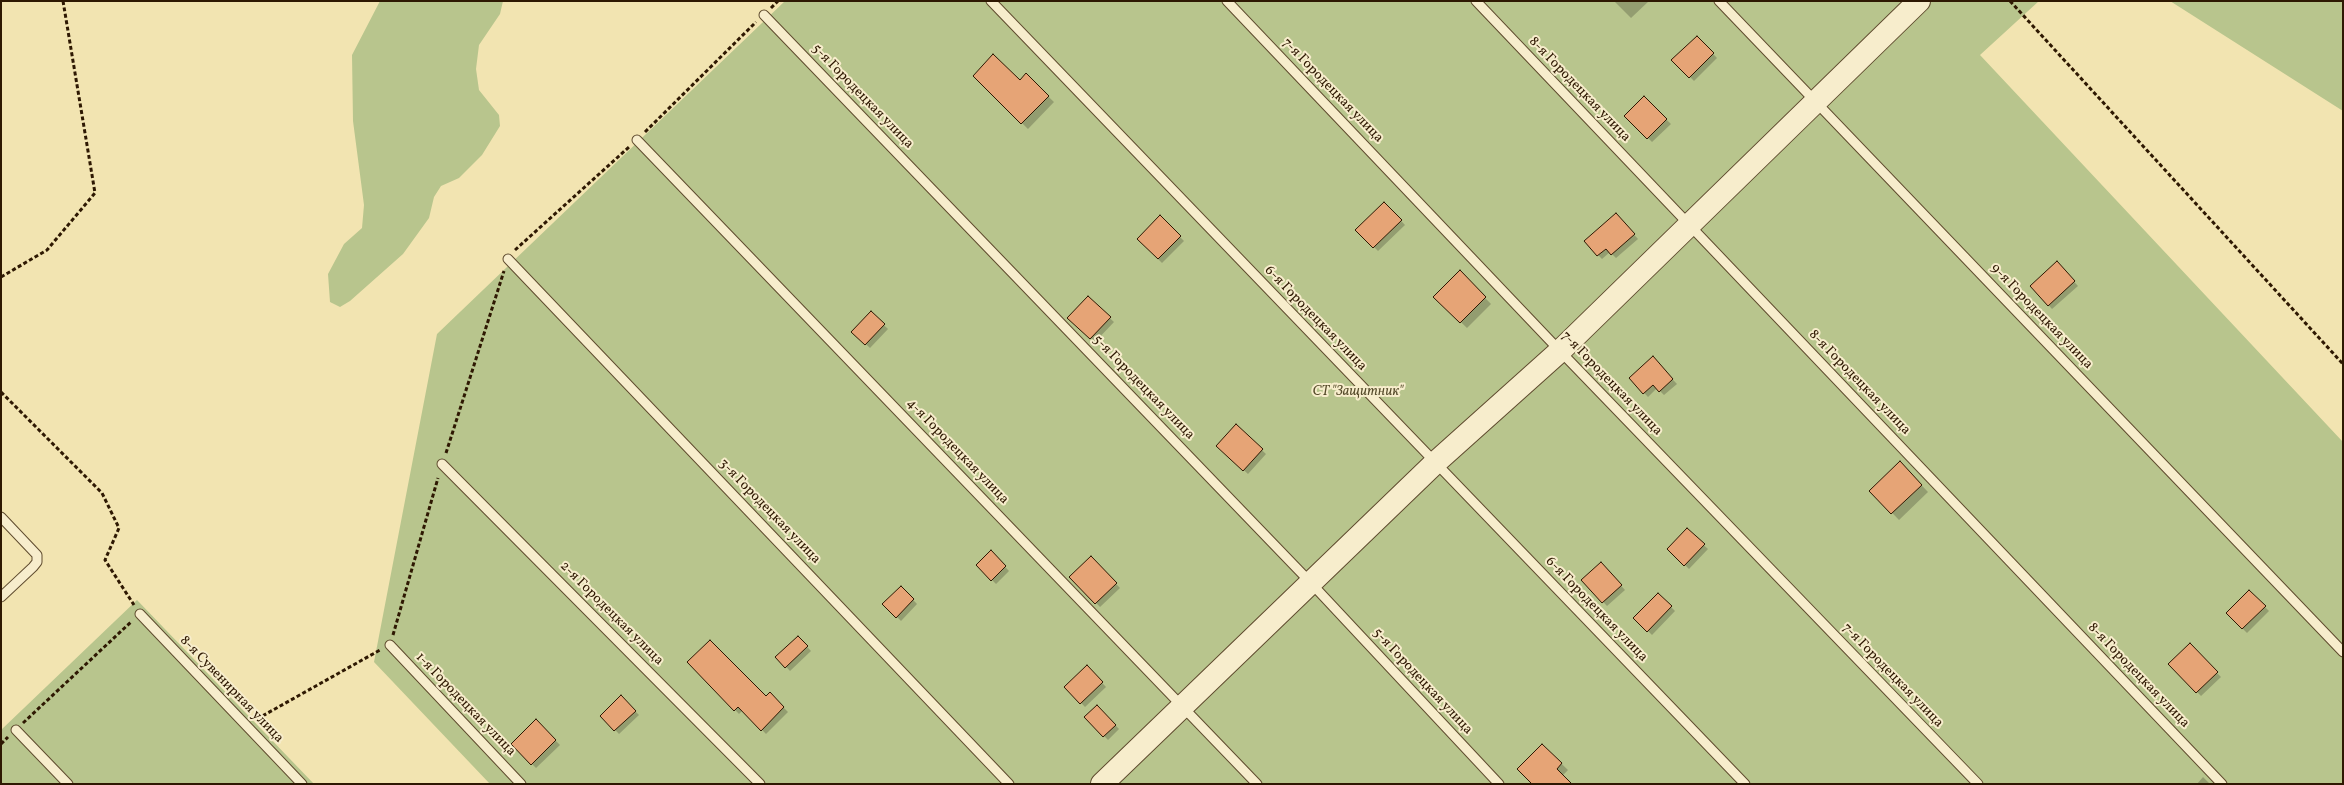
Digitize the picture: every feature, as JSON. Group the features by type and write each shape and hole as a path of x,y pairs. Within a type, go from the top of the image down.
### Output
{"street":[{"path":"1102,784 1435,463 1560,351 1919,1"}],"lane":[{"name":"6-я Городецкая улица","path":"991,1 1745,784"},
{"name":"7-я Городецкая улица","path":"1227,1 1560,351 1978,784"},
{"name":"8-я Городецкая улица","path":"1476,1 2222,784"},
{"name":"9-я Городецкая улица","path":"1719,1 2343,652"},
{"name":"5-я Городецкая улица","path":"764,14 1311,583 1499,784"},
{"name":"4-я Городецкая улица","path":"636,140 1184,706 1257,784"},
{"name":"3-я Городецкая улица","path":"508,259 1010,784"},
{"name":"2-я Городецкая улица","path":"442,464 760,784"},
{"path":"1,516 37,555 37,562 33,567 1,597"},
{"name":"8-я Сувенирная улица","path":"140,614 302,784"},
{"name":"1-я Городецкая улица","path":"390,645 521,784"},
{"path":"16,730 68,784"}],"path":[{"path":"1,277 47,250 95,192 63,1"},
{"path":"2010,1 2343,364"},
{"path":"1,392 102,493 119,528 105,560 140,614 1,744"},
{"path":"246,725 390,645"}],"green space":[{"path":"380,1 503,1 500,14 479,45 476,69 479,90 499,115 500,126 482,155 459,178 441,186 434,197 429,218 403,254 350,301 340,307 330,302 328,274 344,244 362,228 364,205 353,121 352,55"},
{"name":"СТ \"Защитник\"","path":"785,1 2039,1 1980,55 2343,442 2343,784 490,784 374,662 437,334"},
{"path":"2170,1 2343,1 2343,111"},
{"path":"137,600 314,784 1,784 1,730"}],"building":[{"path":"1697,36 1714,53 1689,78 1671,60"},
{"path":"993,54 1020,80 1026,73 1049,96 1021,124 973,76"},
{"path":"1644,96 1667,119 1647,139 1624,116"},
{"path":"1384,202 1402,220 1373,248 1355,230"},
{"path":"1616,213 1635,234 1611,255 1606,249 1597,256 1584,241"},
{"path":"1160,215 1181,236 1158,259 1137,239"},
{"path":"2057,261 2075,281 2048,306 2030,286"},
{"path":"1460,270 1486,297 1460,323 1433,297"},
{"path":"1088,296 1111,317 1090,339 1067,318"},
{"path":"871,311 885,324 865,345 851,332"},
{"path":"1653,356 1673,379 1659,392 1653,385 1643,394 1629,378"},
{"path":"1236,424 1263,449 1243,471 1216,446"},
{"path":"1900,461 1922,485 1891,514 1869,491"},
{"path":"1687,528 1705,544 1684,566 1667,549"},
{"path":"991,550 1006,566 991,581 976,565"},
{"path":"1091,556 1117,583 1095,604 1069,577"},
{"path":"1601,562 1622,585 1602,603 1581,580"},
{"path":"901,586 914,599 896,618 882,604"},
{"path":"2249,590 2266,606 2242,629 2226,613"},
{"path":"1658,593 1672,606 1647,632 1633,618"},
{"path":"798,636 808,646 785,668 775,657"},
{"path":"710,640 766,696 770,692 784,707 761,731 738,707 734,711 687,662"},
{"path":"2190,643 2218,672 2196,693 2168,664"},
{"path":"1087,665 1103,682 1080,704 1064,687"},
{"path":"621,695 636,711 614,731 600,716"},
{"path":"1097,705 1116,725 1103,737 1084,717"},
{"path":"536,719 556,740 531,765 511,744"},
{"path":"1542,744 1562,763 1557,769 1572,784 1532,784 1517,769"}]}
